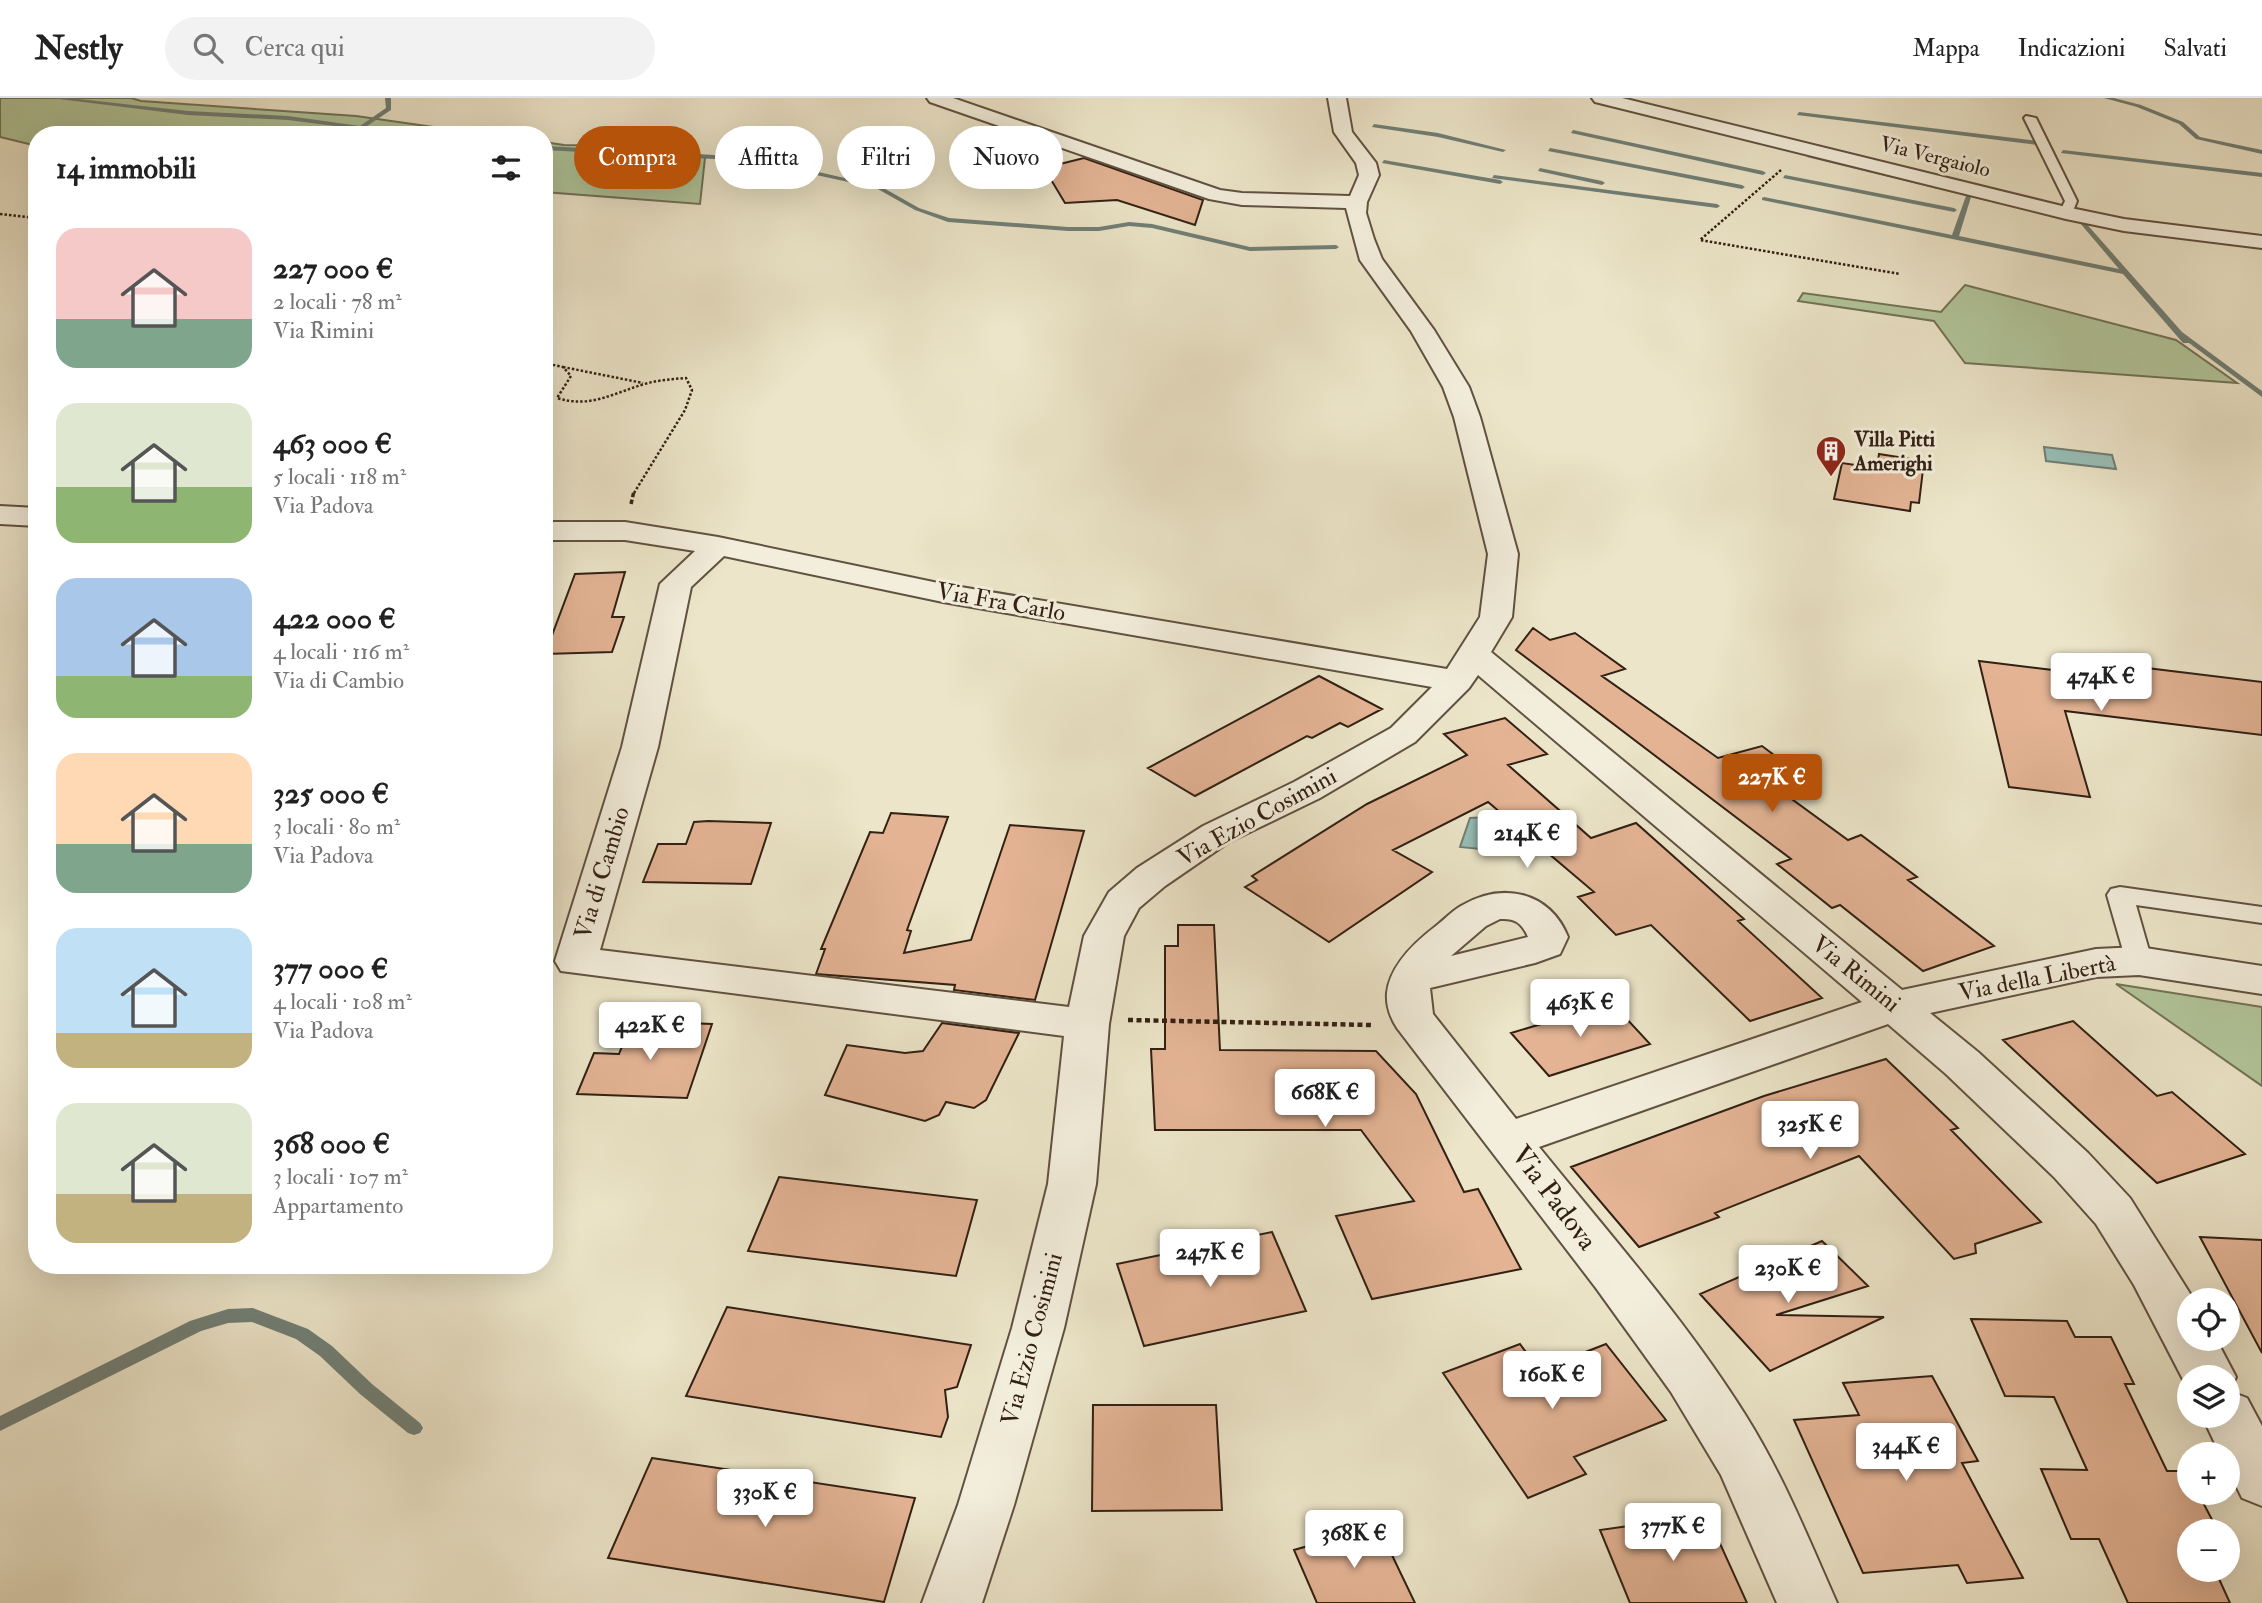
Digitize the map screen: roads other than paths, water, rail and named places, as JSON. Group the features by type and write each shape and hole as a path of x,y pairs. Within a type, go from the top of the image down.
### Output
{"street":[{"path":"936,98 1216,195 1242,199 1357,202"},
{"name":"Via Ezio Cosimini","path":"952,1603 986,1505 1038,1328 1069,1197 1087,1021 1104,936 1123,901 1151,877 1216,834 1307,790 1403,735 1465,667 1496,617 1503,554 1471,429 1456,387 1436,353 1371,260 1356,213 1357,202 1369,176 1366,163 1343,131 1337,98"},
{"name":"Via Vergaiolo","path":"1601,98 2066,213 2124,225 2262,242"},
{"path":"0,515 28,517"},
{"name":"Via Fra Carlo","path":"553,531 625,531 943,593 1465,667"},
{"name":"Via di Cambio","path":"718,547 676,584 640,747 576,961 1087,1021"},
{"name":"Via Rimini","path":"1465,667 1895,1006 1962,1063 2092,1187 2113,1211 2177,1318"},
{"name":"Via della Libertà","path":"1895,1006 2096,963 2139,961 2262,980"},
{"path":"1411,979 1409,1009 1418,1026 1507,1140"},
{"name":"Via Padova","path":"1807,1603 1746,1465 1715,1413 1676,1356 1507,1140 1895,1006"},
{"path":"2236,1428 2262,1481"}],"lane":[{"path":"2030,118 2071,201 2066,213"},
{"path":"2139,961 2120,895 2262,915"}],"water":[{"path":"2044,447 2112,455 2116,469 2046,461"},
{"path":"1490,817 1494,827 1482,828 1480,849 1460,847 1470,818"}],"waterway":[{"path":"54,98 188,113 288,118 351,126"},
{"path":"364,126 389,109 388,98"},
{"path":"2107,98 2139,106 2181,123 2198,138 2262,152"},
{"path":"1799,114 2038,143"},
{"path":"1374,126 1438,135 1503,150"},
{"path":"1573,132 1763,173"},
{"path":"553,148 752,159 878,187 917,209 948,220 1068,229 1099,229 1129,224 1152,226 1250,249 1336,247"},
{"path":"1550,150 1742,187"},
{"path":"2063,152 2262,175"},
{"path":"1809,156 1987,199"},
{"path":"1384,162 1500,182"},
{"path":"1540,170 1602,183"},
{"path":"1494,177 1717,206"},
{"path":"1785,177 1954,210"},
{"path":"1955,237 1969,195"},
{"path":"1764,199 2125,272"},
{"path":"2065,218 2082,222 2186,341"},
{"path":"2182,334 2262,395"},
{"path":"0,1424 196,1326 228,1316 253,1315 302,1334 326,1351 366,1389 414,1428"}],"place":[{"name":"Villa Pitti Amerighi","path":"1831,478"}]}
